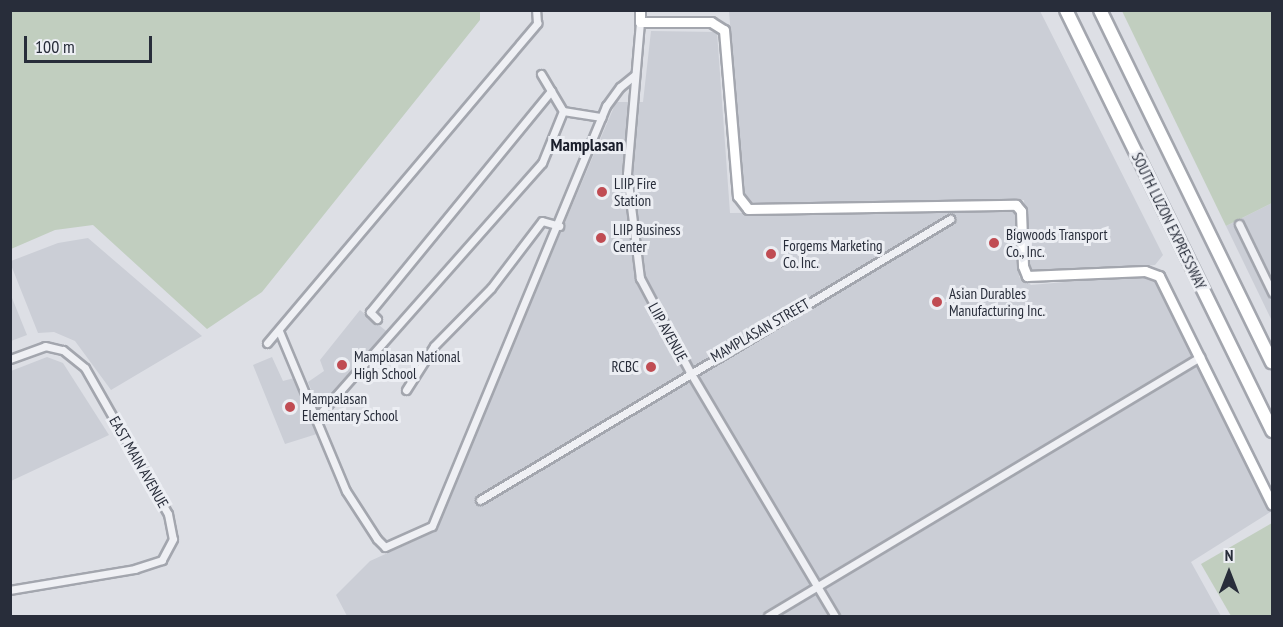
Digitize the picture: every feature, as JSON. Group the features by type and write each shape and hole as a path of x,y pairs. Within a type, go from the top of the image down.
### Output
{"highway":[{"name":"SOUTH LUZON EXPRESSWAY","path":"1066,10 1272,430"},
{"name":"SOUTH LUZON EXPRESSWAY","path":"1100,10 1272,362"}],"street":[{"path":"267,344 537,23 536,10"},
{"name":"LIIP AVENUE","path":"639,10 640,22 627,174 634,249 644,285 690,372 835,616"},
{"path":"640,22 711,22 724,30 738,196 746,208 1016,205 1020,209 1023,266 1027,276 1155,273 1166,284 1272,505"},
{"path":"541,74 563,111"},
{"path":"279,331 318,416 346,491 377,539 386,547 432,526 559,226 602,117 620,87 635,75"},
{"path":"377,319 370,312 551,91"},
{"path":"318,416 542,163 563,111"},
{"path":"563,111 602,117"},
{"name":"MAMPLASAN STREET","path":"480,500 690,372 950,219"},
{"path":"406,390 434,346 491,288 542,221 559,226"},
{"path":"1239,224 1272,292"},
{"name":"EAST MAIN AVENUE","path":"10,359 45,346 63,350 85,368 168,514 173,539 162,560 135,569 10,590"},
{"path":"768,616 1200,357"}],"shaded area":[{"path":"729,11 1040,11 1163,255 1155,265 1038,273 1027,268 1024,200 752,204 743,192"},
{"path":"651,31 717,32 730,213 1017,210 1019,277 1031,285 1145,275 1160,282 1272,511 1191,562 1221,616 347,616 336,595 370,561 434,532 616,102 643,102"},
{"path":"1272,203 1272,321 1226,226"},
{"path":"88,238 202,336 111,390 75,341 54,332 38,333 11,265 11,261 58,243"},
{"path":"10,293 27,335 11,341 10,341"},
{"name":"Mamplasan National High School","path":"360,310 390,334 320,412 308,382 324,371 320,360"},
{"path":"47,357 63,363 109,435 11,481 11,371"},
{"name":"Mampalasan Elementary School","path":"272,357 283,381 298,377 320,433 285,444 253,365"}],"green space":[{"path":"11,10 480,10 480,20 262,292 207,329 93,225 55,230 11,249"},
{"path":"1122,11 1272,11 1272,203 1226,226"},
{"path":"1272,523 1272,616 1231,616 1201,564"}],"place":[{"name":"LIIP Fire Station","path":"602,192"},
{"name":"LIIP Business Center","path":"601,238"},
{"name":"Bigwoods Transport Co., Inc.","path":"994,243"},
{"name":"Forgems Marketing Co. Inc.","path":"771,254"},
{"name":"Asian Durables Manufacturing Inc.","path":"937,302"},
{"name":"Mamplasan National High School","path":"342,365"},
{"name":"RCBC","path":"651,367"},
{"name":"Mampalasan Elementary School","path":"290,407"}],"district":[{"name":"Mamplasan","path":"587,145"}]}
